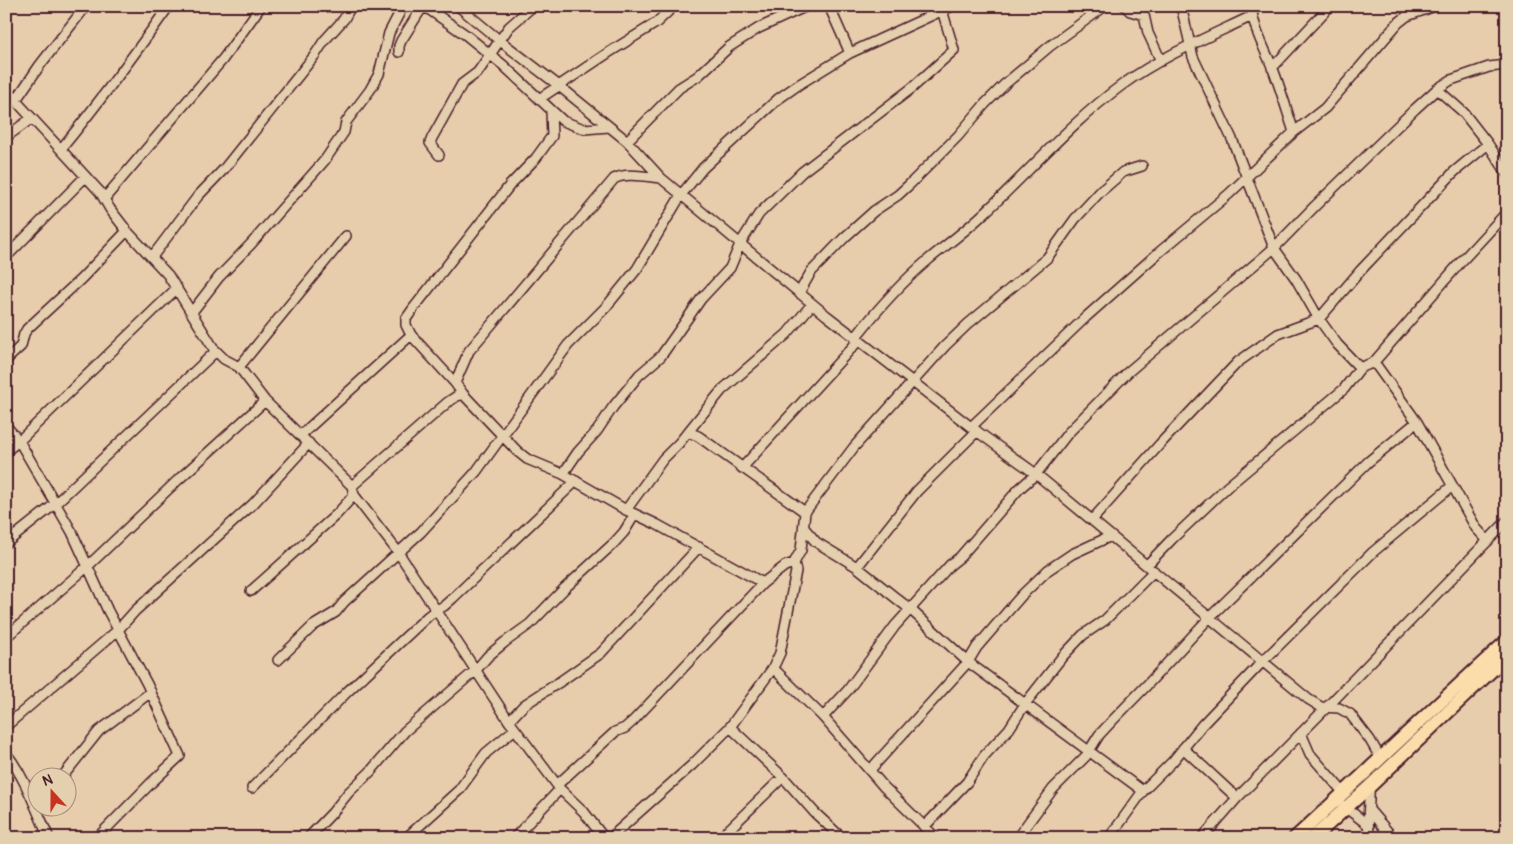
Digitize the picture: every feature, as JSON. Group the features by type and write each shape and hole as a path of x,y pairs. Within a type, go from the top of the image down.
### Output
{"highway":[{"path":"1313,838 1342,800 1381,759 1507,641"},
{"path":"1295,838 1342,800 1369,787 1507,656"}],"street":[{"path":"16,100 40,65 86,6"},
{"path":"61,149 114,82 169,6"},
{"path":"104,199 223,59 261,6"},
{"path":"152,257 198,196 224,169 316,55 324,41 344,19 351,6"},
{"path":"192,312 218,277 251,244 325,160 344,132 346,122 374,82 389,33 403,6"},
{"path":"400,52 398,46 424,6 437,10 515,75 551,112 563,121 590,130 609,127"},
{"path":"458,6 627,141 680,195 812,304 912,382 1036,474 1308,699 1326,708 1339,708 1350,714 1381,759"},
{"path":"439,155 430,143 462,84 478,72 509,27 533,6"},
{"path":"539,99 656,23 674,6"},
{"path":"627,141 679,88 698,76 729,47 759,28 807,6"},
{"path":"829,6 850,53"},
{"path":"278,660 313,626 336,612 344,602 422,532 476,472 568,345 606,307 637,269 680,195 710,161 778,99 850,53 952,6"},
{"path":"799,293 811,272 845,237 874,211 898,196 958,136 1005,84 1050,46 1105,6"},
{"path":"1125,6 1144,15 1149,38 1161,61"},
{"path":"1181,6 1193,57 1232,139 1274,248 1296,279 1319,319 1337,344 1360,368"},
{"path":"1272,68 1330,6"},
{"path":"857,567 918,491 974,429 1086,317 1229,194 1294,132 1325,108 1398,23 1407,16 1435,6"},
{"path":"563,474 639,375 661,356 701,299 730,268 740,244 759,214 802,172 912,88 954,50 942,10"},
{"path":"742,468 857,339 878,309 926,262 978,219 1066,133 1123,84 1252,11 1263,49 1272,68 1294,132"},
{"path":"823,717 848,690 895,626 960,557 1019,489 1036,474 1068,432 1128,372 1274,248 1366,156 1438,89 1451,80 1489,68 1507,65"},
{"path":"1438,89 1463,112 1488,144 1507,173"},
{"path":"6,90 100,192 127,232 168,275 216,351 224,359 239,367 265,401 309,443 353,491 398,552 509,721 558,787 584,812 604,838"},
{"path":"551,112 552,136 536,158 505,192 406,319 406,326 411,335 516,451 563,474 763,583"},
{"path":"6,137 32,118"},
{"path":"1092,520 1160,444 1238,362 1278,334 1319,319 1361,270 1454,172 1488,144"},
{"path":"610,838 692,765 730,727 773,668 780,653 796,571 794,563 801,550 805,512 854,447 945,346 968,324 1047,258 1076,219 1113,180 1123,172 1142,166"},
{"path":"456,383 469,351 614,180 619,176 662,178"},
{"path":"6,257 85,177"},
{"path":"924,827 967,782 984,756 1008,729 1062,656 1074,643 1106,620 1172,539 1227,487 1344,389 1360,368 1374,362 1507,212"},
{"path":"6,360 21,346 27,329 127,232"},
{"path":"239,367 346,236"},
{"path":"6,451 19,441 177,288"},
{"path":"626,510 663,459 722,390 787,334 812,304"},
{"path":"301,435 411,335"},
{"path":"6,542 56,504 216,351"},
{"path":"1374,362 1417,422 1476,528 1488,541"},
{"path":"251,591 329,521 353,491 448,402 463,394"},
{"path":"6,637 88,566 178,480 265,401"},
{"path":"1017,838 1053,789 1086,756 1088,750 1113,720 1210,617 1368,462 1417,422"},
{"path":"6,426 19,441 56,504 88,566 101,598 151,692 180,756 97,838"},
{"path":"688,432 698,436 805,512"},
{"path":"6,726 118,630 135,611 253,504 309,443"},
{"path":"252,788 373,666 428,616 444,606 576,481"},
{"path":"1109,838 1142,791 1173,762 1202,725 1263,661 1373,552 1452,487"},
{"path":"308,838 349,792 370,772 405,731 476,670 488,656 530,624 565,588 614,543 624,532 635,514"},
{"path":"1202,838 1237,798 1507,521"},
{"path":"804,528 816,542 857,567 910,610 968,662 1142,791"},
{"path":"870,770 968,662 977,647 1022,595 1048,570 1072,554 1111,536"},
{"path":"801,550 816,542"},
{"path":"509,721 524,705 601,653 699,547"},
{"path":"514,838 558,787 615,732 633,722 763,583 785,566 794,563"},
{"path":"773,668 823,717 870,770 936,838"},
{"path":"71,766 99,731 151,692"},
{"path":"730,727 783,777 838,837"},
{"path":"406,838 459,790 486,753 515,729"},
{"path":"1301,734 1310,754 1342,800 1367,824"},
{"path":"1183,748 1237,798"},
{"path":"6,753 28,788"},
{"path":"720,838 783,777"},
{"path":"1369,787 1370,811 1367,824 1370,838"},
{"path":"1370,811 1393,838"},
{"path":"41,816 48,837"}]}
